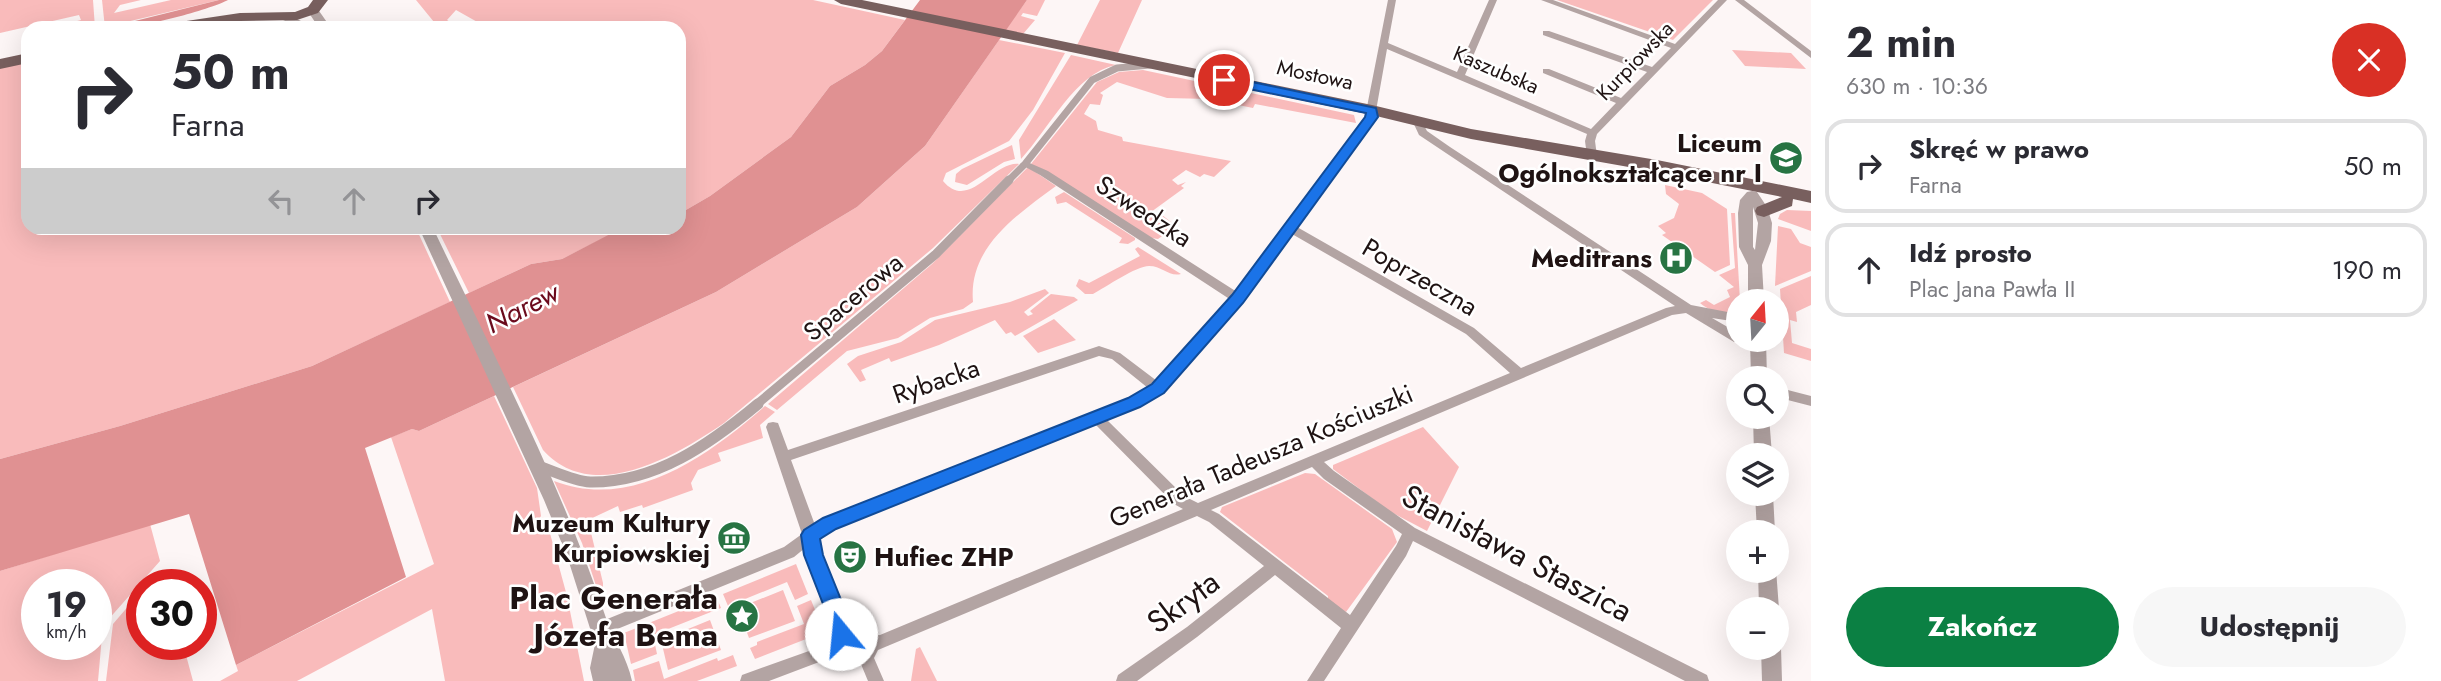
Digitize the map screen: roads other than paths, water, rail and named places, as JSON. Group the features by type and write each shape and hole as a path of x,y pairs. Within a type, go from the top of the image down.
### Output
{"main road":[{"name":"Mostowa","path":"841,0 1372,110 1471,134 1486,134 1751,190"},
{"path":"216,21 322,4"},
{"path":"212,21 278,11"},
{"path":"0,64 21,60"},
{"path":"1751,190 1811,197"},
{"path":"1751,190 1811,208"},
{"path":"1763,211 1786,202"}],"street":[{"path":"603,636 789,552 829,523 1134,402 1158,389 1238,299 1369,122 1392,0"},
{"path":"1460,76 1493,0"},
{"path":"1545,0 1676,47"},
{"name":"Kurpiowska","path":"1592,156 1592,133 1723,0"},
{"path":"1739,0 1811,55"},
{"path":"278,11 296,21"},
{"path":"1546,33 1654,71"},
{"name":"Kaszubska","path":"1384,44 1592,133"},
{"name":"Spacerowa","path":"537,465 575,480 613,482 659,470 707,443 745,416 936,254 1025,163 1091,80 1117,68 1151,65"},
{"path":"1546,71 1623,102"},
{"path":"1418,120 1420,130 1435,141 1726,332"},
{"name":"Szwedzka","path":"1025,163 1238,299"},
{"path":"1751,190 1763,211 1764,251 1755,265"},
{"path":"1751,190 1745,213 1746,247 1755,265 1756,289"},
{"name":"Poprzeczna","path":"1290,228 1470,331 1520,374"},
{"path":"429,235 568,534 603,636 618,662 622,681"},
{"path":"1688,309 1726,316"},
{"name":"Generała Tadeusza Kościuszki","path":"852,647 873,644 1663,314 1688,309"},
{"name":"Rybacka","path":"783,457 1093,352 1105,351 1116,356 1158,389"},
{"path":"1789,395 1811,401"},
{"path":"1097,417 1179,500 1214,518 1350,625"},
{"path":"773,427 810,535 814,555 841,628 838,638 828,652"},
{"name":"Stanisława Staszica","path":"1315,461 1329,475 1410,532 1701,681"},
{"path":"1315,681 1401,551 1410,532"},
{"name":"Skryta","path":"1124,681 1275,566"},
{"path":"603,636 600,668 603,681"},
{"path":"873,644 866,657 876,681"},
{"path":"748,681 828,652 852,647"},
{"path":"1771,660 1772,681"}],"water":[{"path":"219,0 228,0 161,21 135,21"},
{"name":"Narew","path":"920,0 1027,0 925,146 857,207 716,292 419,431 412,429 365,448 406,577 236,665 217,604 217,569 206,569 189,514 0,571 0,459 120,426 312,366 531,264 562,259 608,235 686,235 686,210 710,196 791,137 830,86 865,65 882,51"}],"place":[{"name":"Liceum Ogólnokształcące nr I","path":"1786,158"},
{"name":"Meditrans","path":"1676,258"},
{"name":"Muzeum Kultury Kurpiowskiej","path":"734,538"},
{"name":"Hufiec ZHP","path":"850,557"},
{"name":"Plac Generała Józefa Bema","path":"742,616"}]}
